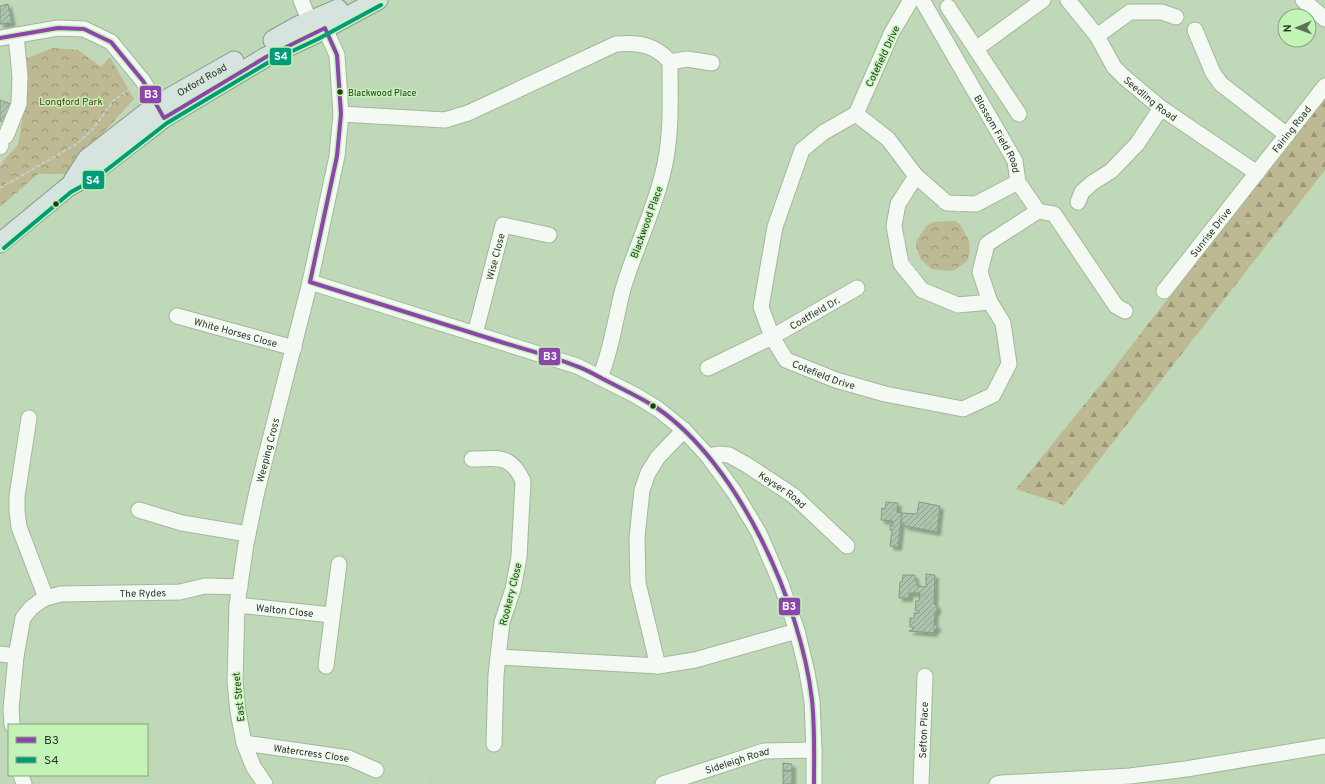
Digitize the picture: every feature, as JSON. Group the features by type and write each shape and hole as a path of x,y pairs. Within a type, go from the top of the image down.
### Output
{"main road":[{"name":"Oxford Road","path":"0,243 68,187 87,159 161,111 266,57 357,0"},
{"name":"Oxford Road","path":"317,25 378,0"}],"street":[{"name":"Weeping Cross","path":"236,604 257,491 310,282 337,156 341,114 337,55 301,0"},
{"name":"Cotefield Drive","path":"911,0 892,32 856,114 824,132 802,150 774,227 762,307 772,337 786,360 836,380 885,394 963,409 992,395 1009,364 1002,323 990,302 980,272 988,244 1038,211"},
{"name":"Blossom Field Road","path":"922,0 1015,162 1018,182 1038,211"},
{"path":"976,49 1042,0"},
{"name":"Seedling Road","path":"1068,0 1097,36 1114,67 1140,82 1161,108 1257,172"},
{"path":"1303,0 1325,18"},
{"path":"948,7 1019,114"},
{"path":"1097,36 1130,12 1162,12 1186,23 1213,73 1222,84 1287,135"},
{"path":"0,38 58,28 84,29 111,42 143,81 161,111"},
{"path":"3,143 19,104 20,77 16,35"},
{"path":"341,114 445,120 468,113 616,44 631,43 648,46 663,54 670,62 687,59 712,62"},
{"name":"Blackwood Place","path":"600,377 610,348 623,290 637,247 655,200 664,168 670,132 670,62"},
{"name":"Fairing Road","path":"1257,172 1325,86"},
{"path":"1078,202 1082,192 1092,183 1111,171 1137,144 1161,108"},
{"path":"856,114 888,138 916,176 947,203 976,204 1018,182"},
{"name":"Sunrise Drive","path":"1164,291 1257,172"},
{"path":"916,176 898,204 894,226 904,263 922,290 958,305 990,302"},
{"path":"1038,211 1054,214 1116,306 1126,311"},
{"name":"Wise Close","path":"475,334 503,225 549,235"},
{"path":"310,282 577,366 635,395 658,409 684,430 708,456 735,493 759,533 781,584 797,631 812,701 814,784"},
{"name":"Coatfield Dr.","path":"708,368 772,337 857,288"},
{"name":"White Horses Close","path":"178,316 294,348"},
{"path":"28,418 17,496 17,511 19,527 46,598"},
{"path":"658,666 638,583 637,538 642,490 648,473 658,457 684,430"},
{"name":"Keyser Road","path":"708,456 720,454 729,455 747,465 794,496 847,546"},
{"name":"Rookery Close","path":"472,458 504,459 512,463 523,480 519,557 513,589 502,622 496,675 494,744"},
{"path":"139,510 182,523 248,534"},
{"path":"326,666 339,564"},
{"name":"The Rydes","path":"12,724 11,709 16,656 23,618 31,608 46,598 60,594 180,592 205,586 240,587"},
{"name":"Walton Close","path":"236,604 332,615"},
{"name":"East Street","path":"236,604 235,682 238,712 244,743 253,766 265,784"},
{"path":"498,657 658,666 695,660 797,631"},
{"path":"0,654 16,656"},
{"name":"Sefton Place","path":"921,784 925,676"},
{"name":"Watercress Close","path":"244,743 349,758 376,770"},
{"path":"997,784 1006,782 1096,778 1144,774 1186,769 1325,746"},
{"name":"Sideleigh Road","path":"663,784 764,751 814,750"}],"path":[{"path":"1186,23 1197,0"},
{"path":"1156,28 1183,31 1188,40 1192,59 1194,77 1190,84 1184,89 1175,90 1162,89 1140,82 1127,50 1128,41 1132,34 1138,30 1156,28"},
{"path":"0,188 75,145 93,129 113,101 143,81"},
{"path":"1057,174 1084,154 1102,133 1116,121 1122,106 1140,82"},
{"path":"964,231 986,219 1001,215 1027,195"},
{"path":"933,207 952,209 961,214 972,227 976,241 975,254 970,265 955,277 943,280 930,279 904,263 906,228 909,222 924,210 933,207"},
{"path":"857,288 919,255"},
{"path":"668,417 690,378 708,368"},
{"path":"751,520 794,496"},
{"path":"430,784 431,776 478,750 494,744"}],"green space":[{"name":"Longford Park","path":"53,48 78,50 101,67 110,57 134,99 66,174 38,174 0,207 0,164 18,145 25,103 27,58"},
{"path":"1325,97 1325,170 1064,505 1016,489 1114,368"},
{"path":"955,221 960,224 969,241 970,252 967,261 955,270 948,271 932,269 921,260 916,247 916,242 926,226 933,222"}],"building":[{"path":"8,4 12,23 0,24 0,6"},
{"path":"0,100 11,104 4,122 0,121"},
{"path":"886,502 898,503 897,512 902,513 898,547 890,546 892,530 890,530 890,525 893,526 893,521 881,520 882,508 885,509"},
{"path":"919,502 940,506 937,532 905,526 901,520 902,513 917,514"},
{"path":"926,574 935,575 934,604 937,605 937,611 935,611 934,625 937,625 937,629 934,629 934,633 909,631 913,630 913,627 910,627 910,618 914,618 914,613 919,613 919,611 915,610 916,601 919,601 920,593 909,593 909,598 899,598 900,582 902,582 903,575 915,575 917,586 926,587"},
{"path":"783,763 792,764 792,771 783,771"},
{"path":"783,771 792,771 792,784 783,784"}],"transit line":[{"name":"S4","path":"4,248 71,192 95,179 167,123 269,62 318,39 381,5"},
{"name":"B3","path":"0,38 58,28 84,29 111,42 143,81 164,118 266,57 325,28 337,55 341,114 337,156 310,282 580,367 651,404 687,433 714,464 739,500 761,539 780,580 795,622 806,662 812,700 814,732 814,784"}],"place":[{"name":"Blackwood Place","path":"340,92"}]}
